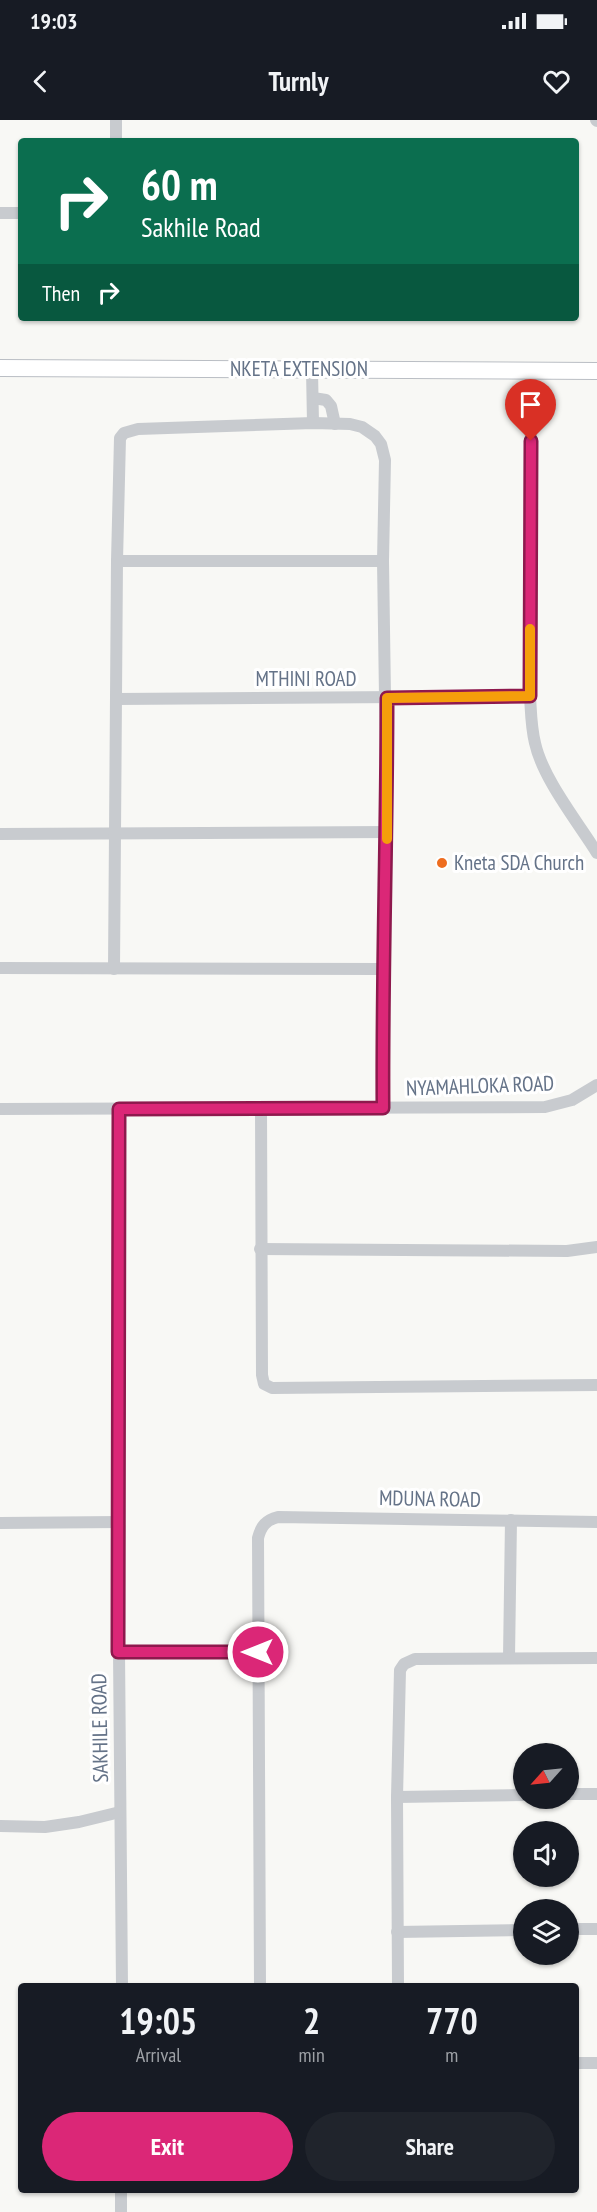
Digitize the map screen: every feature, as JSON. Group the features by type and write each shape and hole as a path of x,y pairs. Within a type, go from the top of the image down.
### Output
{"street":[{"path":"116,120 116,138"},
{"path":"0,213 18,213"},
{"name":"NKETA EXTENSION","path":"0,368 597,371"},
{"path":"312,370 313,423"},
{"path":"531,371 530,696 535,744 543,766 597,854"},
{"path":"313,398 326,400 331,406 335,423"},
{"path":"114,969 119,443 124,433 138,429 313,423 350,424 362,427 375,436 384,453 383,561 387,698 387,832 383,969 383,1108"},
{"path":"117,561 383,561"},
{"name":"MTHINI ROAD","path":"117,699 530,696"},
{"path":"0,834 387,832"},
{"path":"0,968 383,969"},
{"name":"NYAMAHLOKA ROAD","path":"0,1109 545,1107 572,1100 597,1085"},
{"path":"261,1108 260,1249 264,1384 268,1387 597,1385"},
{"name":"SAKHILE ROAD","path":"119,1109 118,1652 122,1983"},
{"path":"260,1249 567,1251 597,1247"},
{"name":"MDUNA ROAD","path":"258,1652 258,1538 264,1523 278,1516 597,1522"},
{"path":"509,1658 510,1520"},
{"path":"0,1523 119,1522"},
{"path":"118,1652 258,1652 260,1983"},
{"path":"398,1983 399,1674 404,1664 415,1659 597,1658"},
{"path":"579,1794 597,1794"},
{"path":"397,1797 513,1795"},
{"path":"0,1826 45,1827 120,1812"},
{"path":"579,1929 597,1929"},
{"path":"398,1932 513,1930"},
{"path":"579,2063 597,2063"},
{"path":"121,2193 121,2212"}],"slow traffic":[{"path":"387,839 387,698 530,696 530,629"}],"place":[{"name":"Kneta SDA Church","path":"442,863"}],"route":[{"path":"258,1652 118,1652 119,1109 383,1108 387,698 530,696 531,441"}]}
